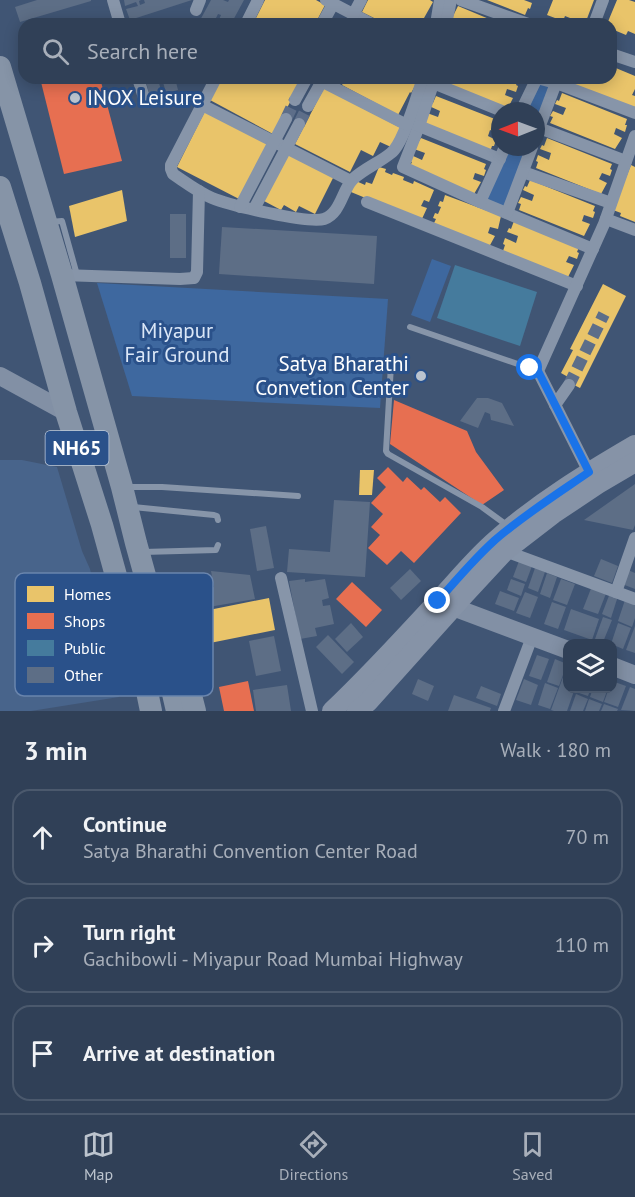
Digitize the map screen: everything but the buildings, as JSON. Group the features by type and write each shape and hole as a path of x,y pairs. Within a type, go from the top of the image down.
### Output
{"highway":[{"name":"NH65","path":"0,67 46,223 70,275 145,573"},
{"name":"NH65","path":"0,187 115,573"},
{"name":"NH65","path":"148,696 151,711"},
{"name":"NH65","path":"174,696 177,711"},
{"path":"191,696 195,711"}],"main road":[{"path":"332,711 495,540 533,510 589,472 635,445"},
{"path":"357,711 368,702 505,551 554,514 635,462"}],"street":[{"path":"113,0 118,18"},
{"path":"249,18 258,0"},
{"path":"328,18 341,6 361,0"},
{"path":"437,18 440,0"},
{"path":"447,18 451,0"},
{"path":"461,0 511,18"},
{"path":"596,18 603,0"},
{"path":"341,6 361,18"},
{"path":"617,56 635,62"},
{"path":"140,84 145,101"},
{"path":"213,84 171,169 173,174 211,198 240,207 312,220 325,219 336,210 351,182 361,172 393,153 413,126"},
{"path":"295,100 304,84"},
{"path":"308,106 325,84"},
{"path":"333,84 413,126 491,150"},
{"path":"429,84 413,126 403,167 593,249"},
{"path":"439,84 491,106"},
{"path":"525,102 534,84"},
{"path":"545,113 556,84"},
{"path":"559,84 635,113"},
{"path":"202,105 351,182"},
{"path":"240,207 286,119"},
{"path":"254,209 299,124"},
{"path":"545,134 626,161"},
{"path":"589,472 538,371 606,219 635,136"},
{"path":"480,202 501,156"},
{"path":"507,213 529,156"},
{"path":"523,172 611,203"},
{"path":"70,275 187,280 194,278 197,272 199,191"},
{"path":"367,202 577,286"},
{"path":"606,219 635,230"},
{"path":"0,376 66,412"},
{"path":"555,405 569,386"},
{"path":"616,591 635,538"},
{"path":"505,551 635,599"},
{"path":"281,578 312,711"},
{"path":"453,607 563,649"},
{"path":"519,711 505,709 532,637"},
{"path":"617,668 635,675"}],"lane":[{"path":"410,327 538,371"},
{"path":"391,365 386,451 388,454 482,507 511,528"},
{"path":"124,496 162,487 298,496"},
{"path":"124,496 214,515 218,520"},
{"path":"139,552 216,550 218,545"}],"green space":[{"path":"534,84 556,84 545,112 545,102 525,102"},
{"path":"501,156 529,156 507,213 480,202"},
{"path":"432,259 451,266 430,322 411,315"},
{"name":"Miyapur Fair Ground","path":"97,283 388,299 380,408 132,396"}],"shaded area":[{"path":"0,460 22,460 57,467 91,573 15,573 15,696 119,697 31,711 0,711"}],"tunnel":[{"path":"286,119 295,100"},
{"path":"299,124 308,106"},
{"path":"569,385 604,314"}],"place":[{"name":"INOX Leisure","path":"75,98"},
{"name":"Satya Bharathi Convetion Center","path":"421,376"}],"route":[{"path":"438,601 495,540 533,510 589,472 538,371 530,368"}]}
